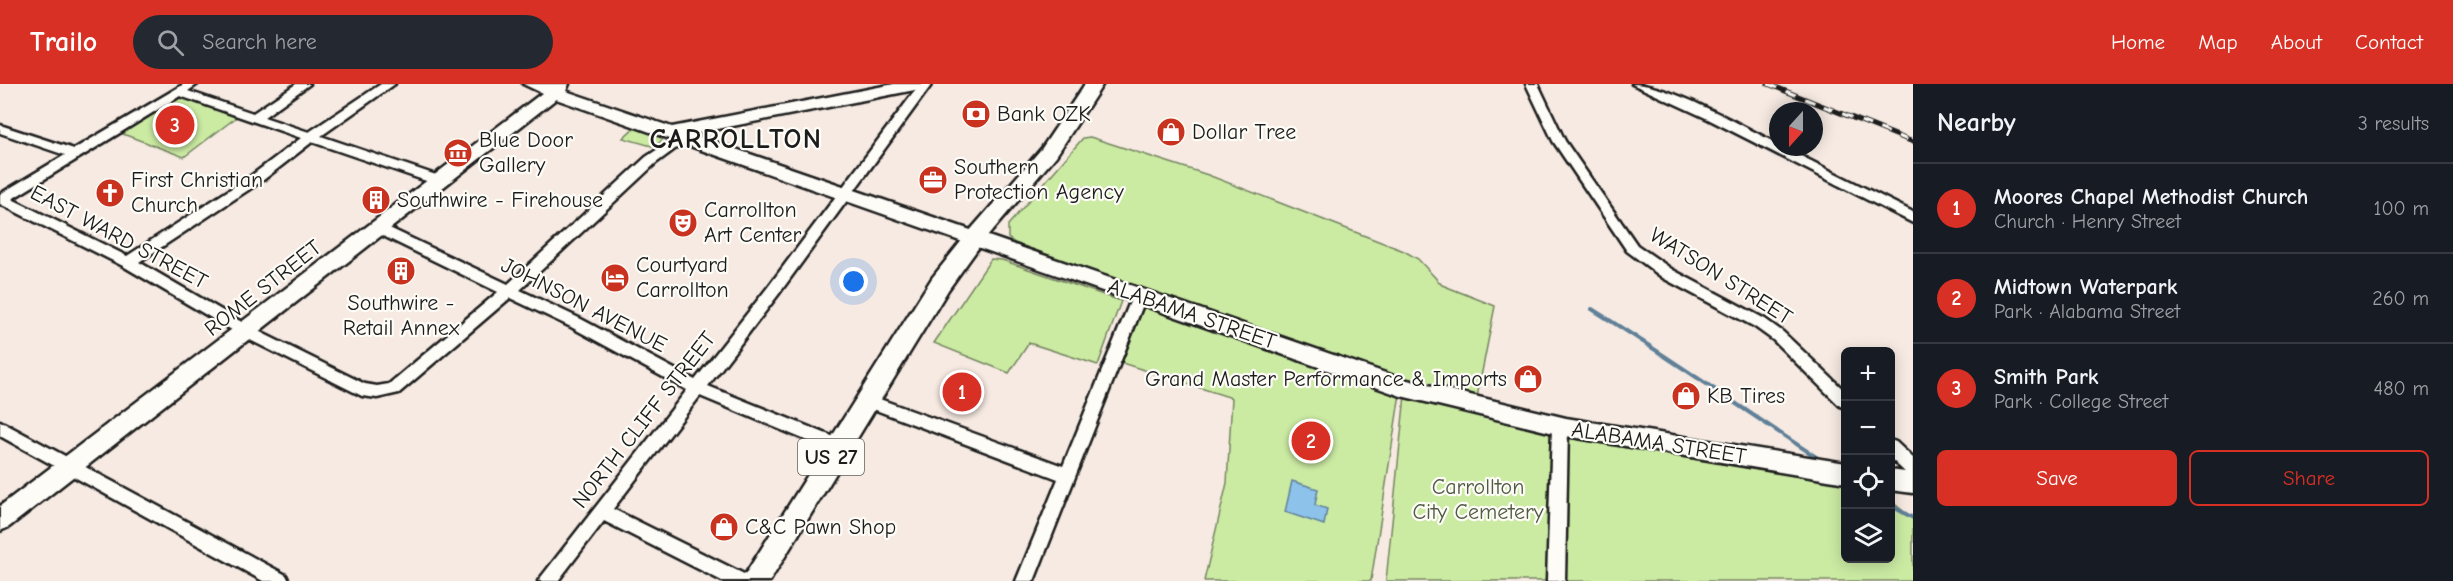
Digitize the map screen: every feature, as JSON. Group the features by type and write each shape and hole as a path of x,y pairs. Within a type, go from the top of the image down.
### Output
{"main road":[{"name":"ALABAMA STREET","path":"531,84 559,88 670,131 974,239 1401,387 1470,408 1560,428 1841,472"},
{"path":"670,131 920,84"},
{"name":"US 27","path":"754,581 923,309 974,239 1049,152 1094,84"},
{"name":"ROME STREET","path":"0,520 247,332 559,88"},
{"path":"698,141 723,122"},
{"path":"1895,481 1913,483"}],"street":[{"path":"1,199 192,84"},
{"path":"255,117 304,84"},
{"path":"128,262 257,178 312,136 389,84"},
{"name":"NORTH CLIFF STREET","path":"547,581 847,194 926,84"},
{"name":"WATSON STREET","path":"1532,84 1559,141 1632,248 1668,273 1760,323 1778,336 1844,401"},
{"path":"1638,84 1712,116 1913,218"},
{"path":"180,92 440,181"},
{"path":"0,129 75,154"},
{"path":"651,160 670,131"},
{"path":"651,160 671,146 698,141"},
{"name":"EAST WARD STREET","path":"1,199 128,262 247,332 362,390 377,392 393,389 453,339 508,292 651,160"},
{"name":"JOHNSON AVENUE","path":"378,228 576,323 697,388 838,446"},
{"path":"1024,581 1140,297"},
{"path":"866,400 1067,475"},
{"path":"0,428 69,468 280,581"},
{"path":"1556,581 1560,428"},
{"path":"1895,452 1913,469"},
{"path":"601,511 740,581"}],"green space":[{"path":"179,92 242,113 184,157 115,131"},
{"path":"637,125 661,135 663,139 655,147 623,138"},
{"path":"1090,137 1208,175 1404,251 1418,259 1442,285 1495,306 1476,402 1407,382 1015,243 1008,238 1008,225 1083,138"},
{"path":"991,259 1002,260 1121,301 1098,365 1029,343 1009,373 934,343"},
{"path":"1152,304 1401,387 1371,581 1204,581 1227,483 1232,398 1122,363 1143,309"},
{"name":"Carrollton City Cemetery","path":"1405,395 1573,439 1841,483 1841,563 1895,563 1895,504 1913,519 1913,581 1386,581"}],"water":[{"path":"1292,481 1318,489 1315,505 1327,509 1324,525 1285,512"}],"waterway":[{"path":"1592,309 1821,460"},
{"path":"1895,508 1913,518"}],"railway":[{"path":"1768,84 1913,142"}],"place":[{"name":"Bank OZK","path":"976,114"},
{"name":"Smith Park","path":"175,125"},
{"name":"Dollar Tree","path":"1171,132"},
{"name":"Blue Door Gallery","path":"458,153"},
{"name":"Southern Protection Agency","path":"933,180"},
{"name":"First Christian Church","path":"110,193"},
{"name":"Southwire - Firehouse","path":"376,200"},
{"name":"Carrollton Art Center","path":"683,223"},
{"name":"Southwire - Retail Annex","path":"401,271"},
{"name":"Courtyard Carrollton","path":"615,278"},
{"name":"Grand Master Performance & Imports","path":"1528,379"},
{"name":"Moores Chapel Methodist Church","path":"962,392"},
{"name":"KB Tires","path":"1686,396"},
{"name":"Midtown Waterpark","path":"1311,441"},
{"name":"C&C Pawn Shop","path":"724,527"}],"district":[{"name":"CARROLLTON","path":"736,139"}]}
